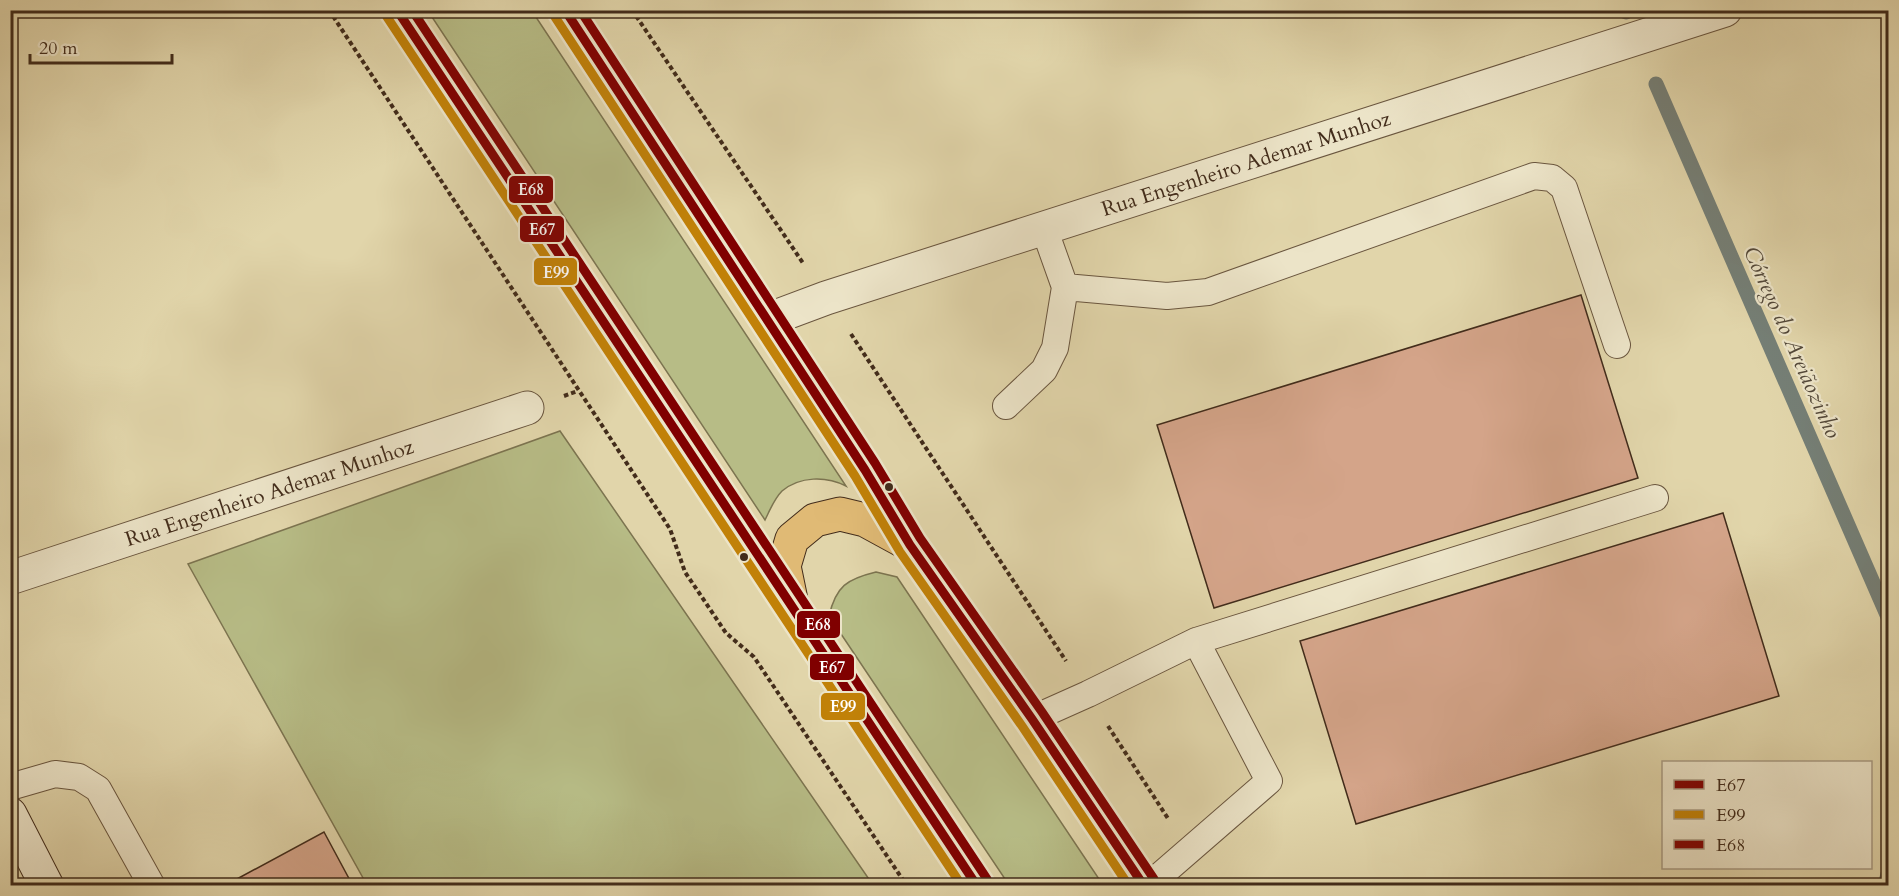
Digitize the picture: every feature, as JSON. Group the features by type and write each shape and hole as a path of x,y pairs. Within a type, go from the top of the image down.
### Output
{"highway":[{"path":"397,10 977,885"},
{"path":"565,10 865,471 909,545 1146,885"},
{"path":"792,607 784,566 792,539 815,520 840,514 865,520 909,545"}],"street":[{"name":"Rua Engenheiro Ademar Munhoz","path":"767,320 826,298 1725,10"},
{"name":"Rua Engenheiro Ademar Munhoz","path":"10,578 527,408"},
{"path":"10,814 47,885"}],"lane":[{"path":"1065,287 1167,296 1208,292 1534,176 1552,178 1564,188 1617,345"},
{"path":"1006,406 1044,370 1054,348 1065,287 1044,228"},
{"path":"1032,719 1196,641 1655,498"},
{"path":"1146,885 1189,851 1269,781 1196,641"},
{"path":"10,788 55,774 79,777 98,789 152,885"}],"path":[{"path":"329,10 670,529 685,572 726,633 754,657 907,885"},
{"path":"632,10 802,262"},
{"path":"859,345 1189,851"}],"green space":[{"path":"428,11 532,11 846,486 822,479 797,482 779,494 765,520"},
{"path":"560,431 873,885 367,885 188,564"},
{"path":"876,572 897,577 1103,885 1009,885 829,616 835,597 844,585"}],"building":[{"path":"1581,295 1638,478 1214,608 1157,425"},
{"path":"1723,513 1779,696 1356,824 1300,641"},
{"path":"324,832 353,886 224,886"}],"waterway":[{"name":"Córrego do Areiãozinho","path":"1656,84 1888,617"},
{"name":"Córrego do Areiãozinho","path":"1885,886 1888,874"}],"transit line":[{"name":"E67","path":"397,10 977,886"},
{"name":"E68","path":"412,10 987,879"},
{"name":"E67","path":"565,10 865,470 910,545 1032,719 1144,886"},
{"name":"E68","path":"580,10 875,463 920,538 1042,712 1154,879"},
{"name":"E99","path":"387,17 962,886"},
{"name":"E99","path":"555,17 855,476 900,552 1022,726 1129,886"}]}
